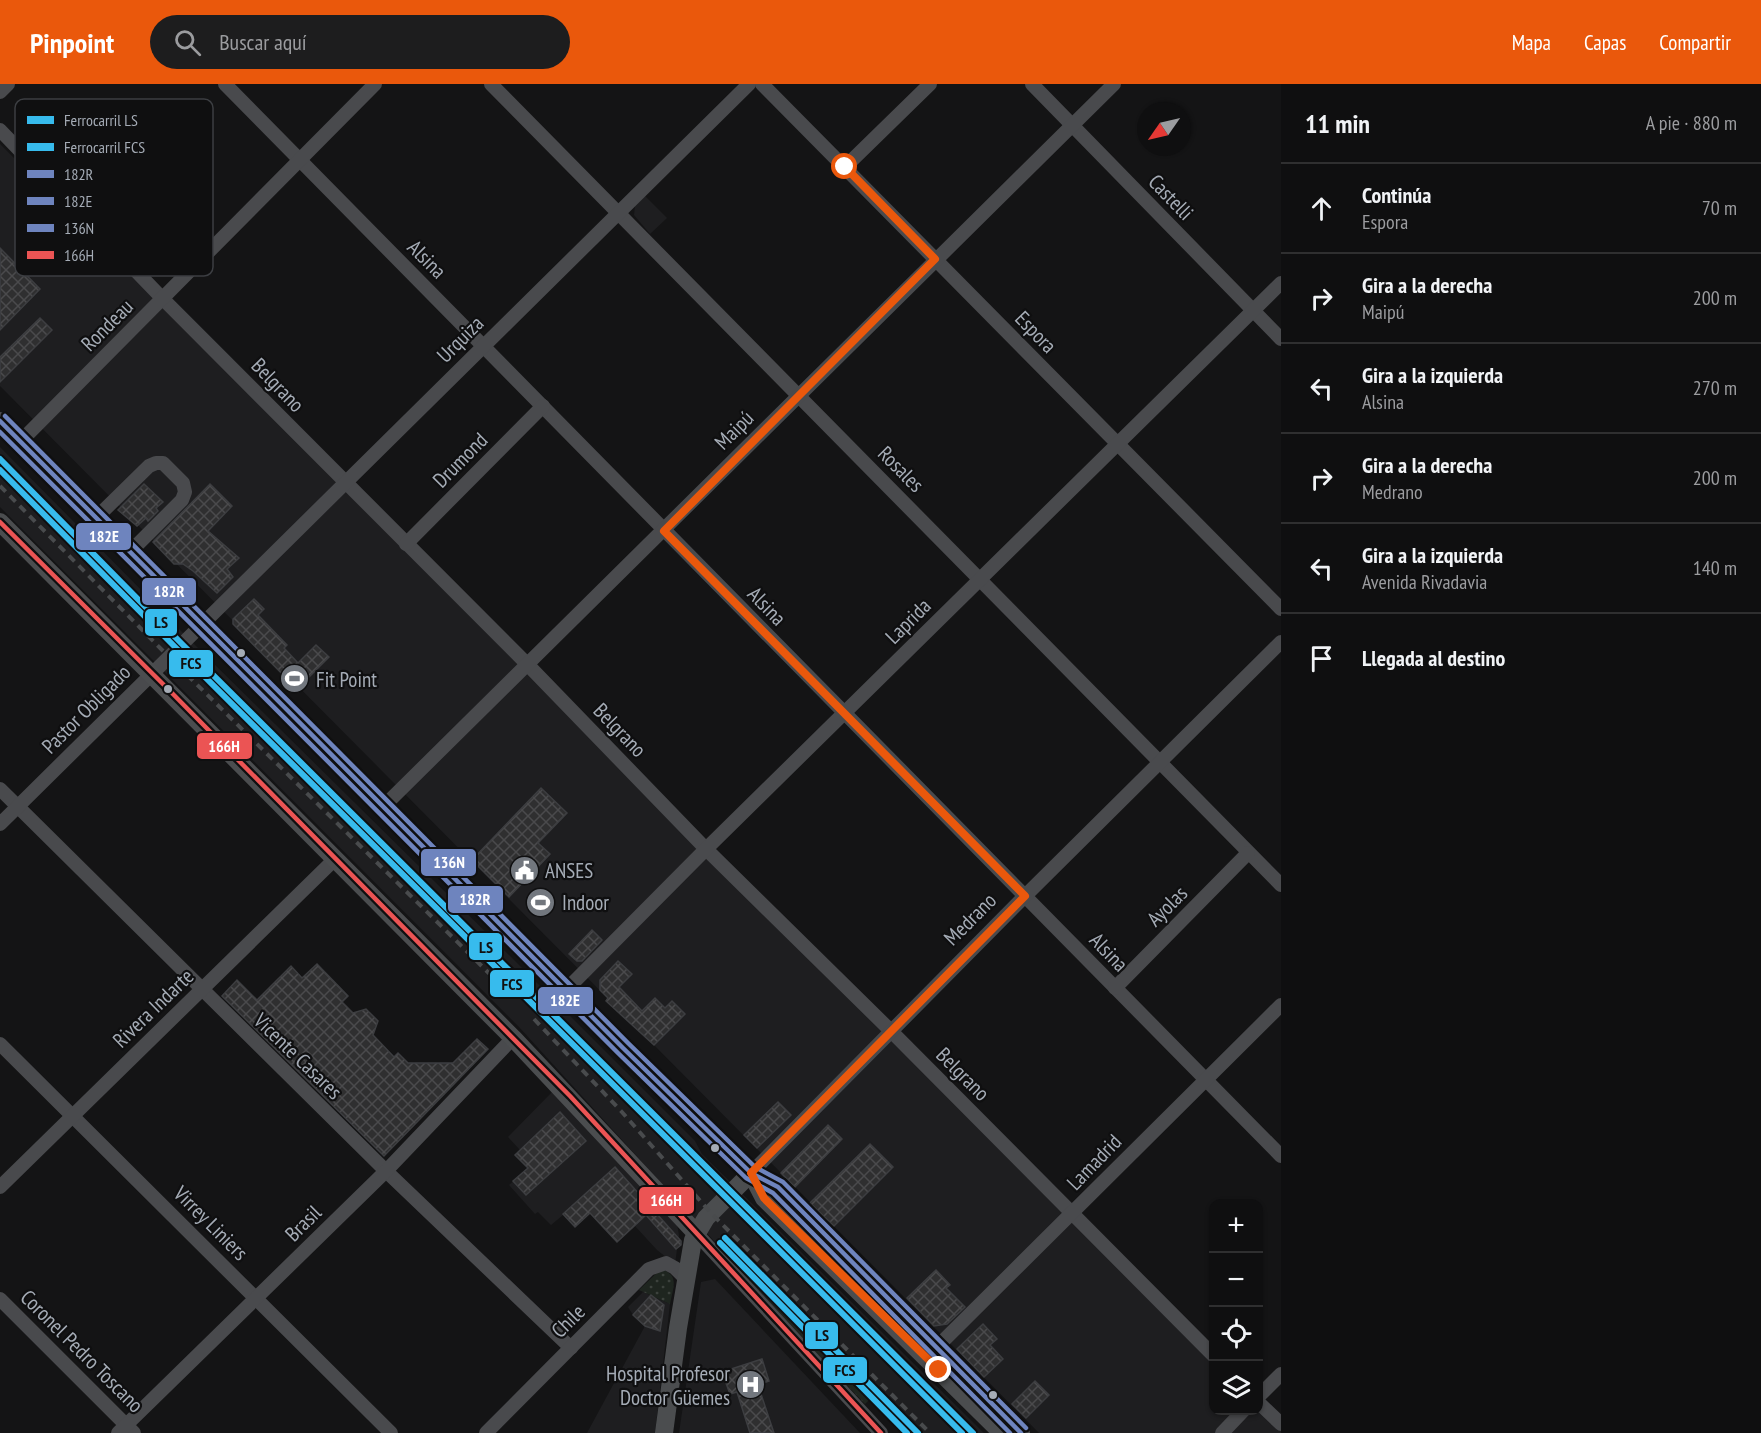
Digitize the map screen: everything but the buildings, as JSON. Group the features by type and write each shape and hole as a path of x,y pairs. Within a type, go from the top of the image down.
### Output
{"main road":[{"path":"0,421 566,990 751,1173 778,1187 1021,1433"},
{"path":"0,522 513,1038 696,1233 686,1279 664,1433"},
{"path":"751,1173 764,1198 1002,1433"},
{"name":"Medrano","path":"696,1233 706,1218 751,1173"}],"street":[{"path":"0,92 8,84"},
{"name":"Alsina","path":"225,84 843,714 1281,1156"},
{"name":"Rondeau","path":"213,247 375,84"},
{"name":"Rosales","path":"491,84 1281,885"},
{"name":"Urquiza","path":"202,625 749,84"},
{"name":"Espora","path":"762,84 1281,609"},
{"path":"845,167 930,84"},
{"name":"Castelli","path":"1032,84 1281,339"},
{"name":"Maipú","path":"384,806 1114,84"},
{"name":"Belgrano","path":"0,130 15,146"},
{"name":"Belgrano","path":"141,276 528,665 706,849 891,1031 1209,1351"},
{"name":"Rondeau","path":"20,441 184,276"},
{"name":"Laprida","path":"566,990 706,849 1281,283"},
{"name":"Drumond","path":"406,544 543,406"},
{"path":"96,518 148,466 156,463 163,464 183,483 185,492 182,500 130,552"},
{"name":"Pastor Obligado","path":"0,824 202,625"},
{"name":"Medrano","path":"751,1173 1281,642"},
{"name":"Vicente Casares","path":"0,789 386,1171 571,1348"},
{"name":"Ayolas","path":"1115,988 1248,853"},
{"name":"Rivera Indarte","path":"0,1187 335,859"},
{"name":"Lamadrid","path":"936,1348 1281,1005"},
{"name":"Brasil","path":"126,1430 386,1171 513,1038"},
{"name":"Virrey Liniers","path":"0,1044 391,1433"},
{"path":"696,1233 881,1433"},
{"name":"Chile","path":"486,1433 649,1269 666,1263 686,1279"},
{"name":"Coronel Pedro Toscano","path":"0,1299 126,1430"},
{"path":"1263,1391 1281,1374"},
{"path":"1263,1407 1281,1424"},
{"path":"1222,1433 1240,1415"},
{"path":"986,1416 996,1433"}],"shaded area":[{"path":"0,144 15,159 15,276 132,276 1209,1357 1209,1415 1263,1414 1281,1428 1281,1433 1039,1433 0,386"},
{"path":"645,196 667,218 650,234 634,215 635,206"},
{"path":"0,447 153,602 166,609 178,623 176,626 503,949 695,1141 702,1154 984,1433 905,1433 741,1266 734,1263 519,1027 0,507"},
{"path":"555,1089 677,1224 679,1235 675,1264 657,1250 635,1226 617,1242 590,1213 575,1227 563,1215 551,1225 538,1212 535,1214 509,1185 528,1168 515,1155 520,1150 508,1137"},
{"path":"734,1263 741,1266 870,1399 865,1404 739,1272"},
{"path":"661,1269 673,1278 670,1304 639,1290"},
{"name":"Hospital Profesor Doctor Güemes","path":"715,1279 860,1433 679,1433 701,1282"},
{"path":"643,1292 670,1304 655,1433 587,1433 645,1326 628,1307"}],"railway":[{"path":"0,470 176,650 961,1433"},
{"path":"0,486 169,657 509,993"},
{"path":"534,1019 621,1111 711,1213 930,1433"}],"rail line":[{"name":"LS","path":"0,459 182,644 973,1433"},
{"name":"FCS","path":"0,470 962,1433"},
{"name":"LS","path":"725,1238 918,1433"},
{"name":"FCS","path":"720,1243 907,1433"}],"transit line":[{"name":"136N","path":"5,416 628,1043 755,1167 783,1182 1026,1428"},
{"name":"182R","path":"0,421 623,1048 751,1173 778,1187 1021,1433"},
{"name":"182E","path":"0,432 618,1053 746,1178 773,1193 1010,1433"},
{"name":"166H","path":"0,522 570,1096 881,1433"}],"place":[{"name":"Fit Point","path":"295,679"},
{"name":"ANSES","path":"524,870"},
{"name":"Indoor","path":"541,902"},
{"name":"Hospital Profesor Doctor Güemes","path":"751,1385"}],"route":[{"path":"845,167 935,259 664,531 1025,896 751,1173 764,1198 939,1370"}]}
